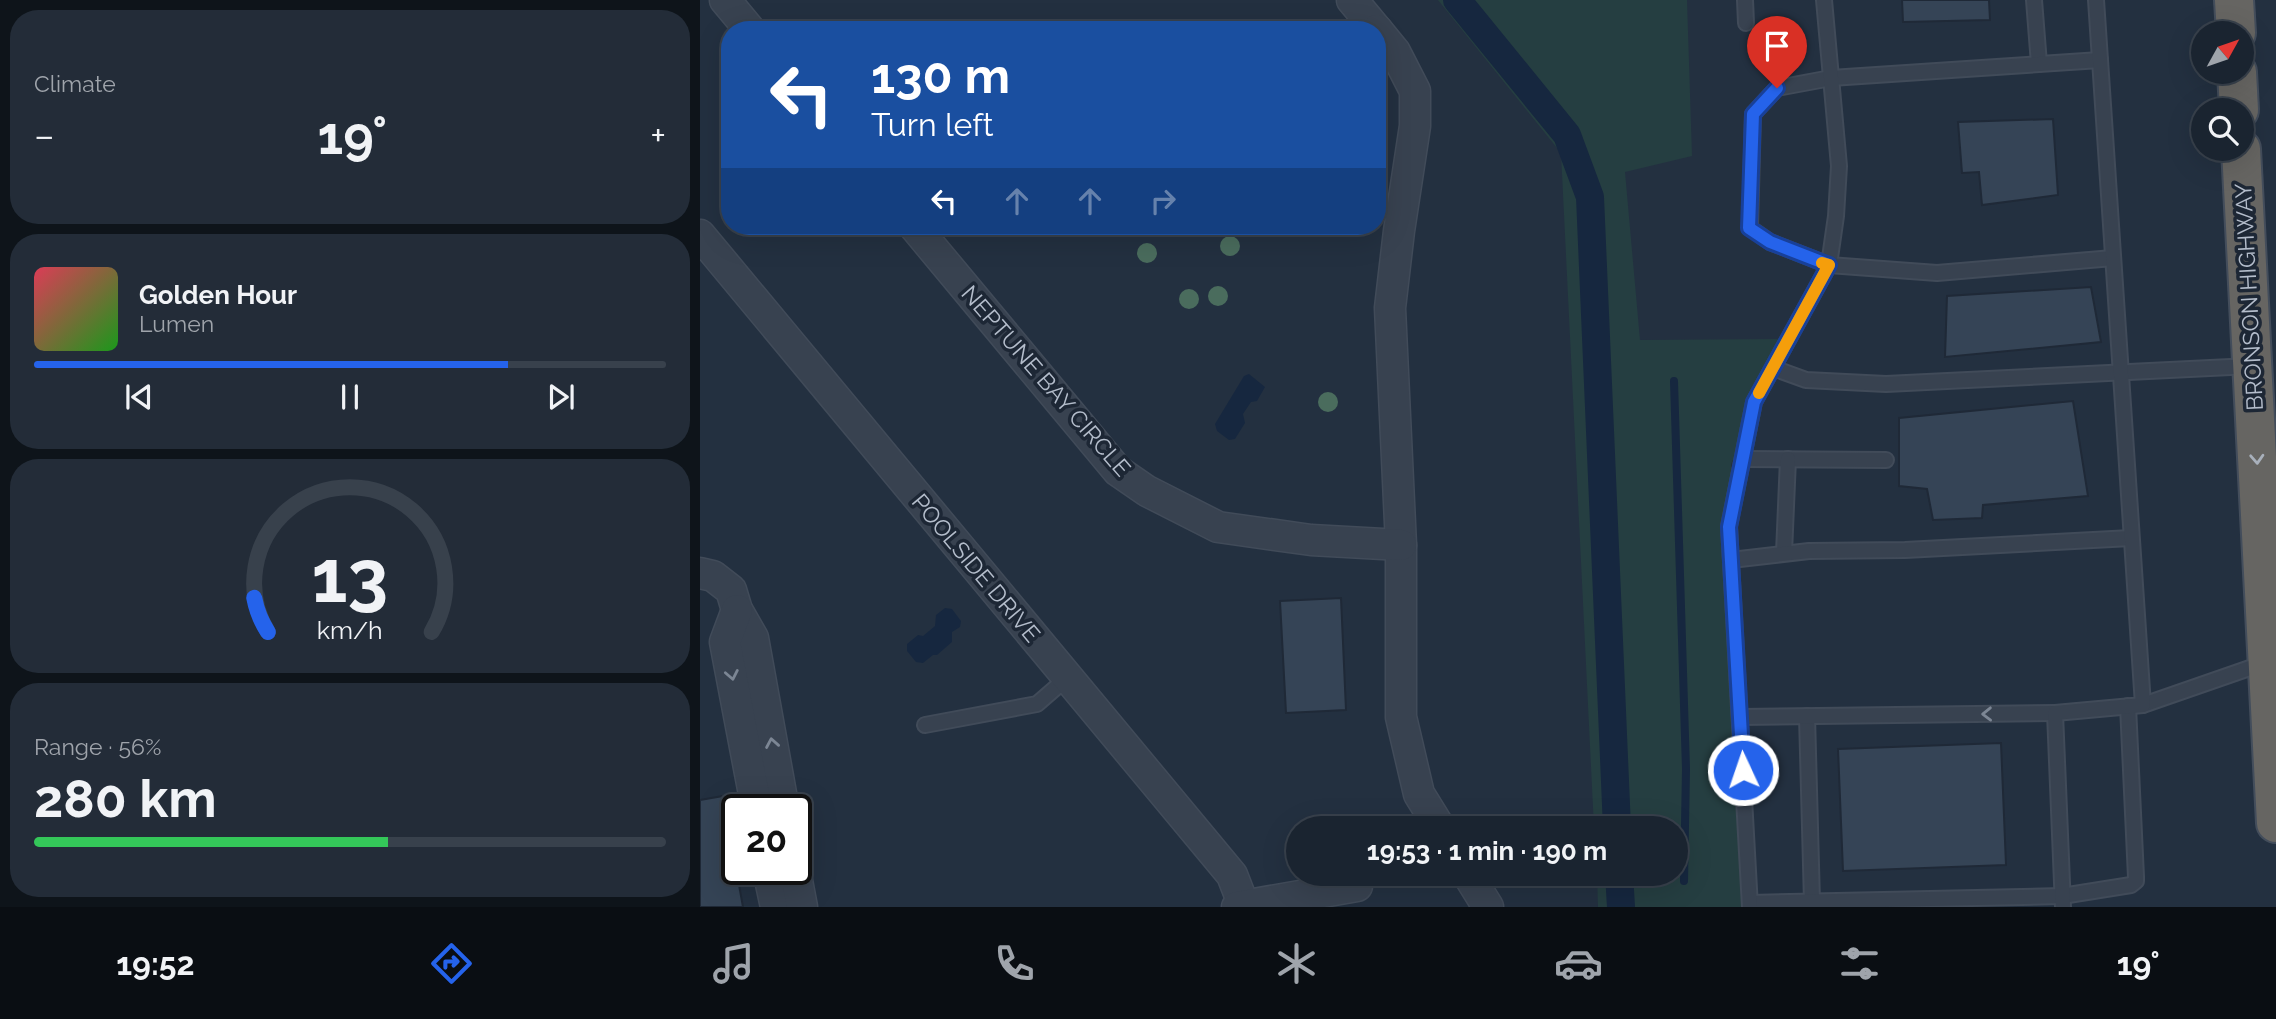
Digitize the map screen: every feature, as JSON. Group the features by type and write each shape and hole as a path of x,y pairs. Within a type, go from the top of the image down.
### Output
{"highway":[{"path":"2234,0 2235,21"},
{"name":"BRONSON HIGHWAY","path":"2242,161 2276,823"}],"street":[{"path":"726,0 743,21"},
{"path":"1352,0 1370,21"},
{"path":"1386,41 1395,52 1415,90 1415,126 1390,308 1401,545 1401,717 1419,794 1433,816"},
{"name":"POOLSIDE DRIVE","path":"700,235 1232,875 1241,906"},
{"name":"NEPTUNE BAY CIRCLE","path":"921,235 1118,471 1147,491 1218,527 1311,540 1401,545"},
{"path":"700,573 724,582 731,590 737,610 753,638 781,794"},
{"path":"737,610 725,642 754,794"},
{"path":"771,885 776,907"},
{"path":"798,885 802,907"},
{"path":"1241,906 1357,886"},
{"path":"1475,886 1487,907"}],"lane":[{"path":"1745,0 1746,23"},
{"path":"1824,0 1839,166 1829,265 1754,402 1729,527 1750,905 1812,902 2063,902 2131,885 2136,881 2136,706 2131,538 2096,0"},
{"path":"2034,0 2039,64"},
{"path":"2100,60 1831,78 1777,88 1753,114 1749,228 1770,242 1829,265 1937,273 2113,258"},
{"path":"1773,368 1806,380 1886,384 2253,366"},
{"path":"1743,459 1886,460"},
{"path":"1784,553 1788,460"},
{"path":"1731,559 1784,553 1905,550 2131,538"},
{"path":"1740,717 2055,713 2136,706 2268,661"},
{"path":"925,726 1037,704 1068,678"},
{"path":"2055,713 2063,902"},
{"path":"1807,716 1812,902"}],"green space":[{"path":"1438,0 1687,0 1692,156 1625,172 1640,340 1793,339 1731,464 1755,907 1598,907 1597,886 1688,886 1688,816 1593,816 1561,153"}],"water":[{"path":"1249,374 1265,387 1257,401 1251,402 1243,414 1245,423 1235,439 1229,440 1217,431 1215,424 1244,376"},
{"path":"945,608 952,609 961,621 960,627 952,632 952,642 923,663 916,662 907,651 907,644 935,626 936,615"}],"building":[{"path":"1902,0 1989,0 1990,20 1903,22"},
{"path":"2053,119 2058,195 1982,205 1979,172 1962,173 1958,122"},
{"path":"2091,287 2101,342 1945,357 1947,296"},
{"path":"2073,401 2088,496 1983,505 1982,518 1933,520 1927,489 1899,486 1899,418"},
{"path":"1341,598 1346,710 1286,713 1280,601"},
{"path":"2001,743 2006,865 1843,871 1838,749"},
{"path":"721,796 721,885 739,885 743,907 700,907 700,800"}],"waterway":[{"path":"1457,0 1567,135 1590,197 1616,816"},
{"path":"1674,381 1685,816"},
{"path":"1620,886 1621,907"}],"slow traffic":[{"path":"1759,393 1829,265 1822,263"}],"route":[{"path":"1743,770 1729,527 1754,402 1829,265 1770,242 1749,228 1753,114 1777,88"}]}
